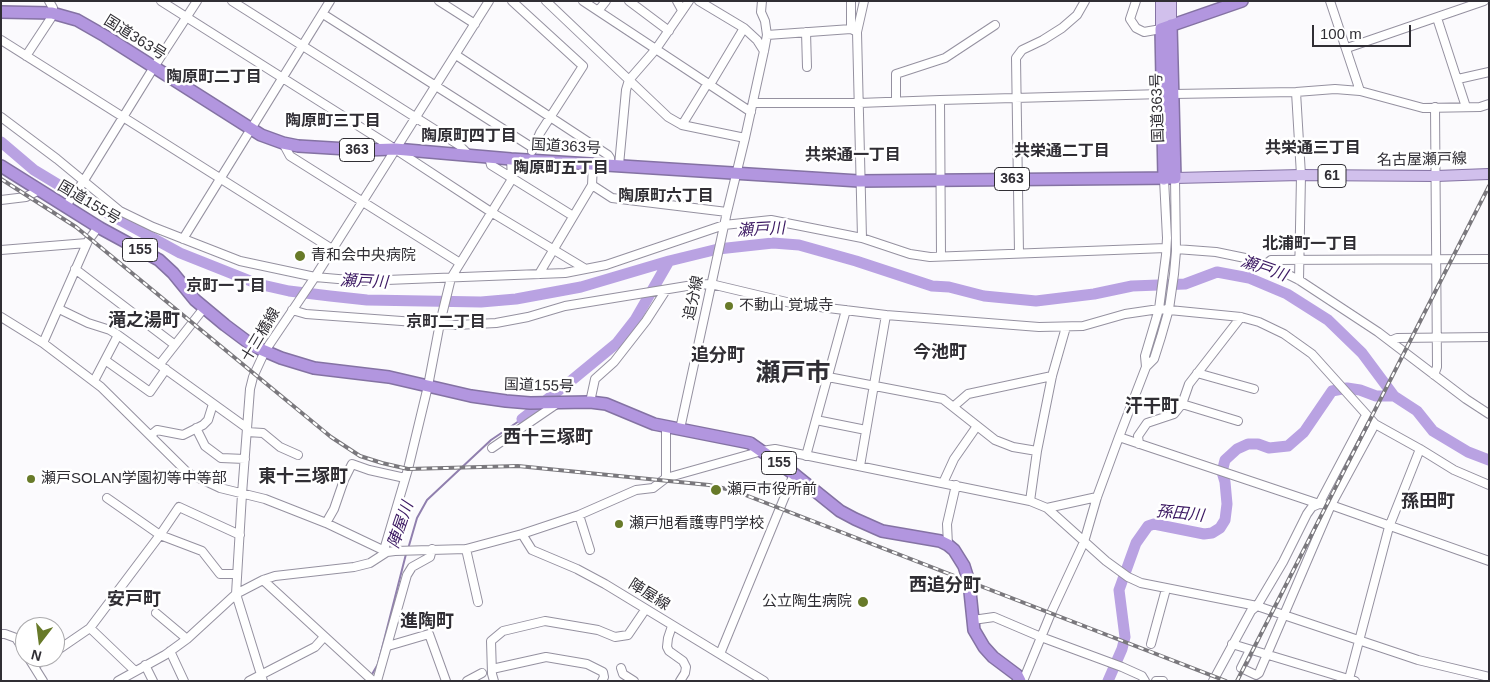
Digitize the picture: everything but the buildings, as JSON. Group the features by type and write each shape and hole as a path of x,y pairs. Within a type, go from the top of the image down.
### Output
{"highway":[{"path":"1166,27 1242,1"},
{"name":"国道363号","path":"1,12 51,7 77,20 251,129 269,139 298,146 396,150 512,159 532,154 593,164 860,181 1170,179 1166,27"},
{"name":"国道155号","path":"1,166 39,190 67,204 100,228 166,265 204,308 243,339 265,352 314,368 389,377 471,396 530,404 590,402 606,404 634,417 666,426 750,443 794,474 840,511 855,519 882,531 940,541 948,545"},
{"path":"948,545 954,550 964,566 969,582 974,630 984,647 993,657 1022,681"}],"main road":[{"path":"1160,1 1166,27"},
{"path":"1166,27 1171,1"},
{"name":"名古屋瀬戸線","path":"1170,179 1489,174"}],"street":[{"path":"161,1 491,212 584,268"},
{"path":"67,204 82,184 197,1"},
{"path":"232,1 459,145 470,156"},
{"path":"183,239 330,1"},
{"path":"439,1 475,24"},
{"name":"十三橋線","path":"236,594 244,459 252,377 265,352 396,150 489,1"},
{"path":"323,14 435,86 532,154 540,133 583,66 512,1"},
{"path":"546,1 668,117 682,126 745,138"},
{"path":"583,1 751,112"},
{"path":"598,11 606,1"},
{"path":"630,1 669,31"},
{"path":"677,1 682,10"},
{"path":"615,165 629,80 656,49 689,1"},
{"path":"699,1 744,28 757,40 764,51"},
{"path":"762,1 761,12 765,21 767,35 854,31"},
{"path":"851,1 858,103 862,238"},
{"path":"854,31 864,1"},
{"path":"1019,253 1016,58 1022,50 1062,28 1077,15 1085,1"},
{"path":"1136,1 1130,19 1136,28 1144,32 1166,27"},
{"path":"1330,1 1360,91"},
{"path":"1347,48 1484,1"},
{"path":"26,56 51,7"},
{"path":"1437,18 1466,107"},
{"path":"896,101 896,74 945,58 995,25"},
{"path":"682,126 744,28"},
{"path":"806,32 807,67"},
{"name":"追分線","path":"680,429 767,35"},
{"path":"1,40 332,250"},
{"path":"456,55 608,155 615,165"},
{"path":"1458,79 1489,72"},
{"path":"753,104 1296,92 1335,89 1360,91 1416,107 1480,107 1489,104"},
{"path":"1296,92 1301,176 1299,280"},
{"path":"940,100 941,256"},
{"path":"1434,374 1437,367 1435,107"},
{"path":"1,117 57,159 82,184 120,211 183,239 240,261 313,280 450,281 565,273 606,265 724,227 771,220 862,238 910,254 930,257 1019,253 1166,252"},
{"path":"283,143 290,156 460,263"},
{"path":"488,157 491,165 573,216"},
{"path":"118,681 170,651 187,639 236,594 263,580 276,576 354,567 370,563 386,551 428,386 440,319 450,281 512,179 512,159"},
{"path":"538,274 592,185 593,164"},
{"path":"1146,367 1145,356 1159,309 1162,290 1170,179"},
{"path":"1022,681 1084,542 1118,437 1146,367 1154,359 1169,310 1176,252 1170,179"},
{"path":"592,185 612,198 727,212"},
{"path":"1,200 26,197 39,190"},
{"path":"43,342 87,243 96,230 100,228"},
{"path":"1,250 87,243"},
{"path":"1176,252 1216,252 1266,264 1299,280 1390,341 1489,414"},
{"path":"1266,264 1271,260 1489,259"},
{"path":"75,269 174,345"},
{"path":"294,307 306,314 496,323 528,318 565,306 711,284 796,304 886,315 1039,327 1083,326 1119,316 1159,309 1241,317 1259,322 1284,334 1312,354 1375,424 1454,470 1489,485"},
{"path":"590,402 595,380 614,362 646,321 664,290"},
{"path":"105,360 150,392 174,345 204,308"},
{"path":"59,309 88,323 110,330 163,366 247,430 264,433 280,447 298,455"},
{"path":"806,456 846,310"},
{"path":"860,466 886,315"},
{"path":"1,316 43,342 94,381 188,473 220,488 265,499 326,523 386,551 466,548 522,534 579,515 636,490 653,488 666,478 762,451 775,450 1030,501 1047,508 1084,542 1121,572 1140,583 1166,590 1257,606 1418,660 1489,677"},
{"path":"1140,444 1138,436 1147,423 1174,414 1182,404 1189,384 1241,317"},
{"path":"1030,501 1037,451 1052,376 1066,327"},
{"path":"94,381 118,335"},
{"path":"1390,341 1397,338 1489,337"},
{"path":"1197,373 1254,390"},
{"path":"953,407 968,394 1052,376"},
{"path":"828,377 943,399 995,440 1013,447 1037,451"},
{"path":"492,448 557,403"},
{"path":"151,435 157,430 183,435 208,420 213,404"},
{"path":"1182,404 1238,421"},
{"path":"1213,681 1251,610 1257,606 1283,562 1307,514 1312,507 1319,504 1366,415"},
{"path":"816,420 866,430"},
{"path":"1250,650 1241,668 1256,675 1259,673 1285,615 1331,505 1375,424"},
{"path":"666,426 666,478"},
{"path":"944,483 954,459 977,426"},
{"path":"196,428 206,446 221,458 244,459"},
{"path":"1118,437 1319,504 1331,505 1489,561"},
{"path":"1232,644 1352,680 1389,527 1420,449"},
{"path":"326,523 334,509 352,464 405,478"},
{"path":"720,654 794,474"},
{"path":"948,545 947,524 956,485"},
{"path":"1047,508 1097,497"},
{"path":"107,498 160,536 202,551 220,574 237,574"},
{"path":"65,645 90,628 160,536 184,498"},
{"path":"179,507 240,535"},
{"path":"579,515 590,550"},
{"name":"陣屋線","path":"522,534 532,550 605,584 764,681"},
{"path":"466,548 478,602"},
{"path":"377,681 407,575 412,567 430,557 432,549"},
{"path":"263,580 368,678"},
{"path":"1150,644 1166,590"},
{"path":"236,594 262,678"},
{"path":"494,681 491,641 503,631 545,621 598,630 615,638 628,635 645,610"},
{"path":"156,613 187,639"},
{"path":"973,620 994,617 1122,667 1142,676 1146,681"},
{"path":"672,626 667,646 669,652 683,661 686,667 680,681"},
{"path":"90,628 135,671"},
{"path":"1,634 15,638"},
{"path":"388,646 429,634 446,681"},
{"path":"249,681 262,678 315,647 324,637"},
{"path":"170,651 184,681"},
{"path":"492,669 546,657 587,664 603,672 604,677 602,681"},
{"path":"145,665 153,681"},
{"path":"35,667 43,681"},
{"path":"621,668 623,674 634,681"},
{"path":"1463,681 1466,672"},
{"path":"467,681 482,674"},
{"path":"1156,681 1163,681"}],"waterway":[{"name":"瀬戸川","path":"1,142 34,170 87,202 180,253 258,284 289,291 330,296 367,300 481,302 516,299 581,287 669,261 718,249 773,243 799,245 856,261 932,286 949,287 984,296 1036,301 1094,294 1132,286 1185,284 1217,272 1249,278 1287,294 1328,320 1362,353 1394,396 1417,411 1433,431 1468,452 1489,460"},
{"name":"陣屋川","path":"522,419 617,343 635,320 669,261"},
{"name":"孫田川","path":"1108,681 1122,649 1125,637 1119,590 1136,543 1148,526 1154,524 1204,534 1212,533 1220,528 1225,520 1227,504 1222,472 1225,460 1237,449 1248,444 1258,444 1269,448 1288,446 1304,432 1332,391 1347,388 1360,390 1376,396 1394,396"},
{"name":"陣屋川","path":"408,549 417,518 427,500 491,440 522,419"},
{"name":"陣屋川","path":"371,676 378,664 406,554"}],"railway":[{"path":"1,179 76,227 331,437 360,456 408,469 518,466 709,485 735,491 1226,681"},
{"path":"1237,681 1489,186"}],"place":[{"name":"青和会中央病院","path":"300,256"},
{"name":"不動山 覚城寺","path":"729,306"},
{"name":"瀬戸SOLAN学園初等中等部","path":"31,479"},
{"name":"瀬戸市役所前","path":"716,490"},
{"name":"瀬戸旭看護専門学校","path":"619,524"},
{"name":"公立陶生病院","path":"863,602"}],"district":[{"name":"陶原町二丁目","path":"214,78"},
{"name":"陶原町三丁目","path":"333,122"},
{"name":"陶原町四丁目","path":"469,137"},
{"name":"共栄通三丁目","path":"1313,149"},
{"name":"共栄通二丁目","path":"1062,152"},
{"name":"共栄通一丁目","path":"853,156"},
{"name":"陶原町五丁目","path":"561,169"},
{"name":"陶原町六丁目","path":"666,197"},
{"name":"北浦町一丁目","path":"1310,245"},
{"name":"京町一丁目","path":"226,287"},
{"name":"滝之湯町","path":"144,321"},
{"name":"京町二丁目","path":"446,323"},
{"name":"今池町","path":"940,353"},
{"name":"追分町","path":"718,356"},
{"name":"瀬戸市","path":"793,374"},
{"name":"汗干町","path":"1152,407"},
{"name":"西十三塚町","path":"548,438"},
{"name":"東十三塚町","path":"303,477"},
{"name":"孫田町","path":"1428,502"},
{"name":"西追分町","path":"945,586"},
{"name":"安戸町","path":"134,600"},
{"name":"進陶町","path":"427,622"}]}
